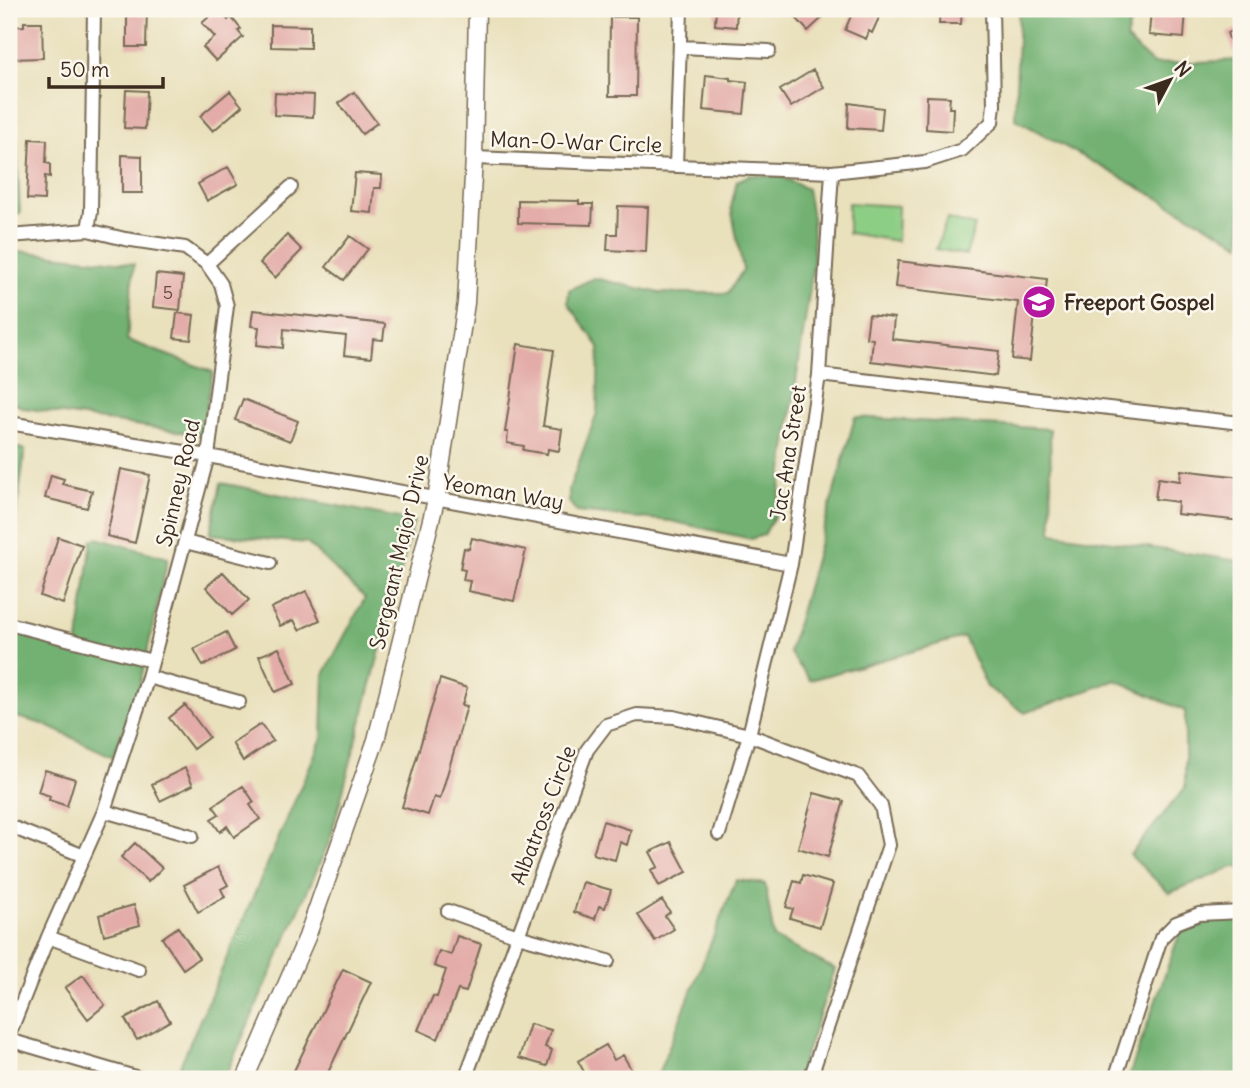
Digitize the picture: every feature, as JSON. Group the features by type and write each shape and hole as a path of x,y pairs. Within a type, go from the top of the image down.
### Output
{"street":[{"path":"88,230 91,211 94,9"},
{"name":"Sergeant Major Drive","path":"245,1079 307,937 376,740 436,500 466,303 474,158 477,9"},
{"name":"Man-O-War Circle","path":"676,166 681,9"},
{"name":"Man-O-War Circle","path":"474,158 832,172 925,162 961,150 992,122 992,9"},
{"path":"680,47 769,51"},
{"name":"Jac Ana Street","path":"719,834 749,735 791,564 819,376 832,172"},
{"path":"9,236 88,230 185,248 207,264 291,187"},
{"name":"Spinney Road","path":"9,1035 48,937 104,811 148,677 208,456 228,306 221,284 207,264"},
{"path":"819,376 1241,423"},
{"name":"Yeoman Way","path":"9,423 208,456 791,564"},
{"path":"185,542 270,563"},
{"path":"9,624 152,661"},
{"path":"148,677 239,702"},
{"name":"Albatross Circle","path":"467,1079 587,750 606,725 637,715 674,717 749,735 858,776 881,807 889,845 810,1079"},
{"path":"104,811 192,835"},
{"path":"9,827 84,856"},
{"path":"447,911 517,936 608,961"},
{"path":"1115,1079 1161,938 1176,923 1199,914 1241,912"},
{"path":"48,937 139,970"},
{"path":"9,1041 142,1079"}],"green space":[{"path":"1019,9 1134,9 1126,39 1153,64 1241,60 1241,244 1015,119"},
{"path":"13,77 20,213 9,214 9,78"},
{"path":"750,175 782,177 807,189 812,217 814,260 777,511 764,535 751,539 671,521 577,512 569,502 569,489 597,413 599,347 568,303 569,290 594,278 660,293 728,293 743,270 731,207 737,181"},
{"path":"848,203 898,206 897,241 848,233"},
{"path":"947,219 975,226 966,255 936,249"},
{"path":"9,250 134,264 127,340 213,372 201,435 24,408 9,401"},
{"path":"855,417 1050,429 1052,533 1241,561 1241,869 1236,866 1169,893 1130,855 1185,788 1185,711 1116,680 1025,713 987,687 964,637 810,680 789,652"},
{"path":"9,448 25,450 9,569"},
{"path":"221,483 414,521 330,840 224,1079 191,1079 176,1075 322,738 324,674 365,598 307,543 210,534"},
{"path":"97,538 168,558 138,693 113,757 43,724 9,715 9,645 16,630 77,649 92,540"},
{"path":"736,880 765,884 774,938 835,969 797,1079 656,1079"},
{"path":"1203,911 1241,917 1241,1079 1128,1079 1180,932"}],"building":[{"path":"127,9 147,9 146,47 127,47"},
{"path":"218,9 228,20 231,17 241,29 238,31 243,37 216,61 203,47 215,37 202,23"},
{"path":"716,9 737,9 736,27 715,25"},
{"path":"788,9 815,9 823,17 808,31"},
{"path":"854,9 883,9 872,33 869,31 866,39 845,30"},
{"path":"940,9 962,9 961,24 939,24"},
{"path":"1151,9 1186,9 1184,38 1149,35"},
{"path":"610,17 637,17 636,96 609,96"},
{"path":"24,22 42,22 43,58 9,59 9,27 24,26"},
{"path":"271,25 310,26 310,48 271,47"},
{"path":"1241,27 1241,68 1240,68 1227,33"},
{"path":"813,70 824,87 791,107 780,90"},
{"path":"706,75 747,82 744,114 703,110"},
{"path":"126,90 147,91 145,129 124,128"},
{"path":"230,91 242,106 213,131 200,116"},
{"path":"354,92 377,123 362,134 339,103"},
{"path":"275,93 314,95 313,117 274,115"},
{"path":"927,96 950,97 949,108 953,108 952,131 926,129"},
{"path":"849,103 883,108 881,130 848,128"},
{"path":"30,139 47,140 46,163 50,164 50,177 45,176 44,200 27,199"},
{"path":"122,155 142,156 142,193 122,193"},
{"path":"228,167 238,184 207,201 198,184"},
{"path":"355,173 382,175 381,188 374,188 372,213 351,211"},
{"path":"518,200 579,201 579,204 593,204 592,225 518,223"},
{"path":"618,206 648,207 646,252 607,250 608,234 617,234"},
{"path":"287,235 302,250 275,278 260,263"},
{"path":"350,236 368,249 344,280 326,267"},
{"path":"898,261 1047,279 1044,305 1036,304 1030,361 1012,359 1018,302 895,287"},
{"path":"156,274 183,277 180,310 153,307"},
{"path":"253,310 385,324 383,340 373,339 371,358 344,355 346,336 284,329 283,348 257,345 259,327 251,326"},
{"path":"177,313 194,315 191,340 174,338"},
{"path":"869,315 894,318 892,339 999,351 996,376 871,361 873,339 866,338"},
{"path":"518,344 554,350 543,426 562,429 559,451 548,449 547,454 523,450 524,446 507,443 508,432 505,432"},
{"path":"243,399 298,421 290,441 235,420"},
{"path":"121,469 150,475 135,543 107,536"},
{"path":"1181,470 1241,477 1241,521 1177,514 1178,502 1155,499 1158,478 1180,481"},
{"path":"51,475 64,479 62,484 92,491 87,508 45,498"},
{"path":"58,537 82,545 63,604 40,596"},
{"path":"472,538 526,550 514,601 468,591 470,581 463,580 465,570 460,569 464,548 469,549"},
{"path":"223,572 249,600 232,615 206,587"},
{"path":"306,591 320,620 299,630 294,620 280,626 271,608"},
{"path":"226,632 235,650 203,666 194,649"},
{"path":"279,648 295,684 275,692 259,656"},
{"path":"440,679 467,688 462,705 467,706 440,799 434,797 428,815 402,807"},
{"path":"185,705 209,737 193,749 169,718"},
{"path":"261,724 273,741 243,761 232,743"},
{"path":"185,768 193,785 160,801 152,784"},
{"path":"45,770 75,779 67,806 49,800 50,796 38,792"},
{"path":"243,786 254,802 250,805 260,819 234,837 227,826 220,832 211,819 219,814 213,806"},
{"path":"814,793 844,801 828,857 798,848"},
{"path":"603,821 631,830 627,845 620,842 615,860 593,854"},
{"path":"671,842 687,872 659,886 651,870 658,867 650,852"},
{"path":"135,843 162,868 148,882 121,857"},
{"path":"218,867 228,885 221,889 225,897 198,912 184,885"},
{"path":"803,875 833,884 820,927 790,918 793,909 786,907 794,881 801,883"},
{"path":"583,882 611,890 605,908 599,906 595,919 574,912"},
{"path":"662,900 670,912 665,916 674,929 655,941 638,915"},
{"path":"134,905 140,925 104,935 99,915"},
{"path":"178,927 199,958 183,969 162,938"},
{"path":"457,936 481,944 466,992 458,990 438,1039 418,1030 433,996 437,997 446,970 434,966 439,951 451,955"},
{"path":"343,969 371,982 325,1079 290,1079"},
{"path":"83,975 105,1005 88,1019 65,988"},
{"path":"158,1001 170,1021 137,1040 125,1019"},
{"path":"530,1024 551,1030 545,1047 552,1050 547,1066 519,1058"},
{"path":"606,1045 614,1060 623,1055 631,1069 613,1079 588,1079 578,1061"}],"place":[{"name":"Freeport Gospel","path":"1039,302"}]}
